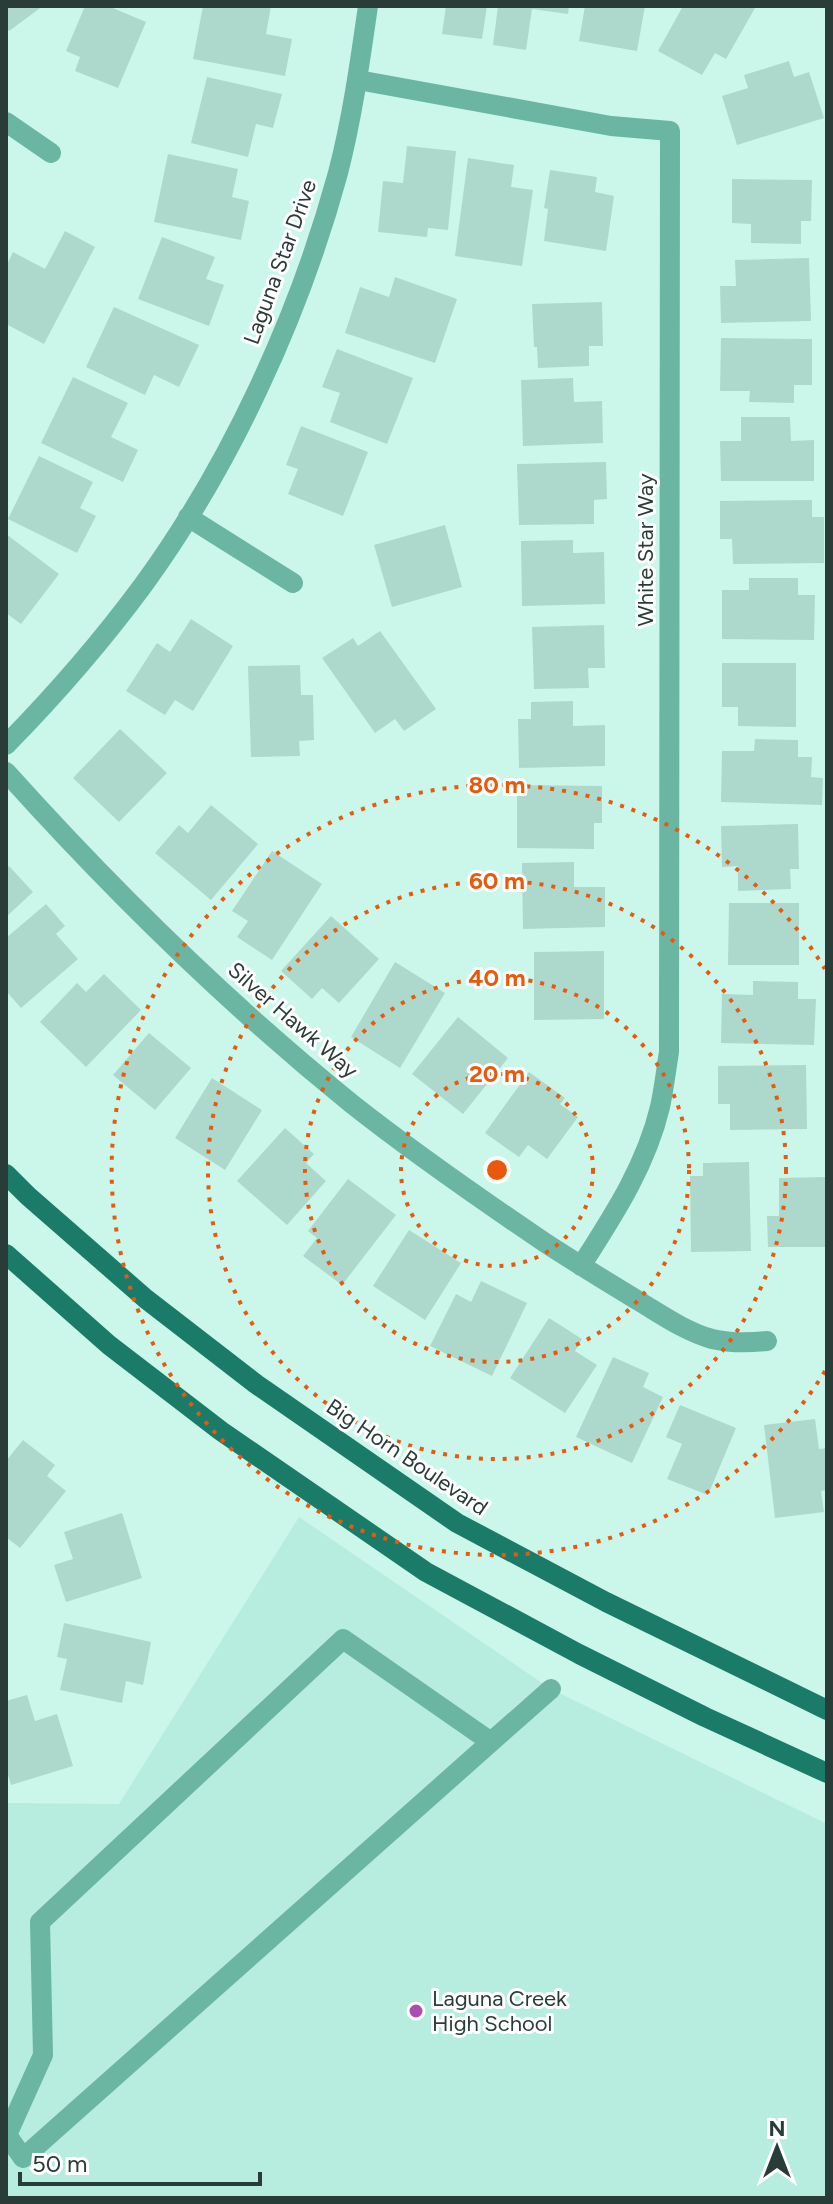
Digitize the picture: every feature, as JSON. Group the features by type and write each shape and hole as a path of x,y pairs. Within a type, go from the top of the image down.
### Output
{"main road":[{"name":"Big Horn Boulevard","path":"6,1174 146,1299 256,1384 457,1523 620,1609 827,1710"},
{"path":"6,1254 109,1345 221,1431 426,1572 593,1661 827,1773"}],"street":[{"name":"Laguna Star Drive","path":"6,745 91,651 145,583 188,517 247,413 291,315 338,172 358,80 368,6"},
{"name":"White Star Way","path":"358,80 611,126 670,131 669,1052 660,1106 639,1167 616,1212 581,1266"},
{"path":"6,122 51,153"},
{"path":"188,517 293,583"},
{"name":"Silver Hawk Way","path":"6,772 165,939 248,1015 401,1141 463,1187 581,1266 687,1330 714,1339 748,1343 767,1341"},
{"path":"491,1742 343,1639 40,1922 43,2055 7,2135 10,2150 23,2158 551,1689"}],"shaded area":[{"name":"Laguna Creek High School","path":"299,1517 551,1689 827,1824 827,2198 6,2198 6,1803 119,1804"}],"building":[{"path":"6,6 43,6 9,31 6,27"},
{"path":"85,6 108,6 146,22 118,88 75,71 80,57 66,51"},
{"path":"203,6 271,6 266,34 292,39 285,76 193,59"},
{"path":"446,6 487,6 482,39 442,34"},
{"path":"498,6 569,6 568,14 532,9 526,50 493,45"},
{"path":"585,6 645,6 637,51 579,41"},
{"path":"683,6 755,8 726,59 715,53 702,75 658,51"},
{"path":"789,61 794,77 809,72 824,118 737,145 722,96 748,88 744,75"},
{"path":"207,77 282,94 273,128 256,124 248,157 191,143"},
{"path":"407,146 456,151 448,230 428,228 427,237 378,232 383,181 403,183"},
{"path":"168,154 238,169 232,197 249,201 241,240 154,222"},
{"path":"468,158 514,165 511,187 533,190 522,266 455,256"},
{"path":"550,170 597,177 595,192 614,196 606,251 544,241 548,209 544,208"},
{"path":"732,179 812,180 811,221 801,221 801,244 751,243 751,224 732,223"},
{"path":"65,231 95,247 44,344 6,324 6,266 13,252 45,269"},
{"path":"162,237 215,257 206,279 224,285 209,326 138,299"},
{"path":"809,258 811,321 721,323 720,286 736,286 735,260"},
{"path":"395,277 457,299 435,363 345,333 360,287 389,297"},
{"path":"602,302 603,346 589,346 589,366 538,368 532,304"},
{"path":"114,307 199,345 179,387 154,375 145,395 86,367"},
{"path":"721,338 812,339 812,385 794,385 794,403 749,402 750,391 720,391"},
{"path":"337,349 413,378 387,444 330,422 340,393 322,387"},
{"path":"73,377 128,403 111,437 138,450 123,482 41,443"},
{"path":"573,378 574,402 602,401 603,443 523,446 521,380"},
{"path":"741,417 790,417 791,441 814,440 814,481 721,481 720,441 741,441"},
{"path":"301,426 368,452 343,516 288,494 298,469 286,465"},
{"path":"39,456 93,482 80,508 96,516 77,553 8,519"},
{"path":"606,462 607,499 594,500 594,524 519,525 517,464"},
{"path":"812,500 812,517 824,517 824,563 733,564 732,539 720,539 720,501"},
{"path":"445,525 462,587 392,607 374,545"},
{"path":"6,534 59,574 21,624 6,613"},
{"path":"573,540 573,553 604,552 605,604 522,606 521,541"},
{"path":"749,578 798,578 798,595 815,595 814,640 722,639 722,590 749,590"},
{"path":"191,619 233,646 193,711 175,700 165,715 126,691 157,643 170,652"},
{"path":"604,625 605,668 588,668 589,688 534,689 532,627"},
{"path":"380,631 436,709 404,731 395,719 375,733 322,658 353,638 358,646"},
{"path":"722,663 796,663 796,727 738,726 738,707 722,707"},
{"path":"300,665 301,695 313,695 314,740 299,741 300,756 251,757 248,666"},
{"path":"573,701 573,726 605,725 605,766 519,768 518,719 531,719 531,702"},
{"path":"120,729 167,773 119,822 73,778"},
{"path":"755,739 798,740 798,757 812,757 811,777 823,778 822,805 721,802 722,751 754,751"},
{"path":"517,785 602,786 602,823 594,823 594,849 517,848"},
{"path":"211,805 258,844 211,900 155,853 179,825 188,833"},
{"path":"798,824 799,869 790,869 791,889 738,891 738,866 722,867 721,826"},
{"path":"272,851 322,884 272,960 237,937 248,921 232,911"},
{"path":"574,862 574,887 605,887 605,927 523,929 522,863"},
{"path":"9,866 33,892 6,917 6,869"},
{"path":"729,903 799,903 799,965 728,965"},
{"path":"46,904 65,926 56,934 78,959 21,1008 6,991 6,938"},
{"path":"331,916 379,959 339,1003 322,988 312,999 281,971"},
{"path":"604,951 604,1019 534,1020 534,952"},
{"path":"395,962 445,993 400,1068 351,1037"},
{"path":"104,974 141,1010 86,1067 40,1022 77,983 86,992"},
{"path":"753,981 798,982 798,999 816,999 814,1045 721,1043 722,994 753,995"},
{"path":"458,1017 508,1058 463,1114 412,1074"},
{"path":"149,1033 191,1068 155,1110 113,1075"},
{"path":"806,1065 807,1129 730,1130 730,1104 718,1104 718,1066"},
{"path":"529,1072 565,1098 560,1104 578,1117 547,1159 528,1145 519,1157 485,1133"},
{"path":"212,1078 262,1110 225,1170 175,1138"},
{"path":"285,1128 314,1154 306,1163 326,1181 287,1225 237,1181"},
{"path":"749,1162 751,1251 691,1252 690,1176 703,1176 703,1163"},
{"path":"827,1177 827,1247 768,1247 767,1216 779,1216 779,1178"},
{"path":"348,1179 396,1215 342,1285 303,1256 317,1238 308,1231"},
{"path":"409,1230 461,1263 425,1320 373,1286"},
{"path":"481,1281 527,1303 492,1376 430,1346 456,1294 471,1302"},
{"path":"549,1318 582,1339 575,1351 597,1365 565,1413 510,1378"},
{"path":"613,1357 649,1373 643,1387 663,1397 632,1463 576,1437"},
{"path":"680,1405 736,1428 708,1495 667,1479 682,1444 666,1437"},
{"path":"815,1419 819,1449 827,1448 827,1490 821,1491 824,1512 775,1518 764,1425"},
{"path":"23,1440 55,1465 47,1476 66,1491 20,1548 6,1537 6,1461"},
{"path":"122,1513 142,1578 66,1602 54,1565 73,1559 64,1532"},
{"path":"64,1623 151,1642 143,1685 126,1681 122,1703 60,1690 67,1659 57,1657"},
{"path":"27,1695 35,1721 57,1714 73,1766 11,1785 6,1768 6,1701"}],"place":[{"name":"Laguna Creek High School","path":"416,2011"}]}
